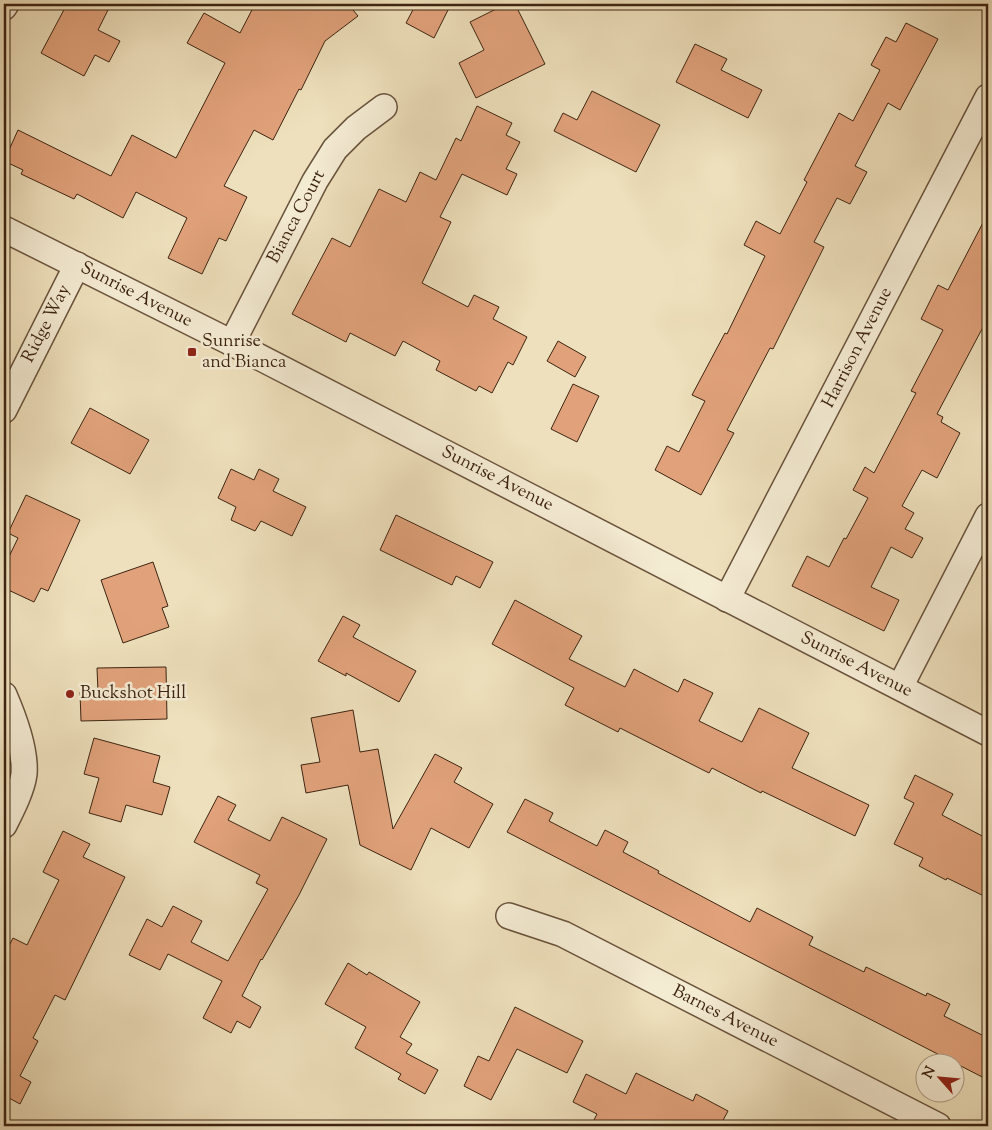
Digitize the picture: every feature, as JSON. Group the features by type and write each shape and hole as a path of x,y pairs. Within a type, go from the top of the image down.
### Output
{"street":[{"name":"Harrison Avenue","path":"727,599 988,97"},
{"name":"Bianca Court","path":"232,342 315,181 335,149 384,107"},
{"name":"Sunrise Avenue","path":"4,228 232,342 988,733"},
{"name":"Ridge Way","path":"4,410 77,265"},
{"path":"900,687 988,516"},
{"path":"4,695 16,724 24,775 4,825"},
{"name":"Barnes Avenue","path":"509,916 563,934 938,1126"}],"building":[{"path":"67,4 111,4 98,30 120,41 109,62 95,55 84,76 41,53"},
{"path":"255,4 348,4 358,16 325,41 301,90 299,89 273,140 254,130 224,186 247,197 226,241 219,238 202,274 168,258 187,218 136,192 123,218 77,194 74,199 21,174 23,170 4,161 18,130 111,176 132,135 176,158 225,63 187,43 204,13 240,33"},
{"path":"416,4 451,4 434,38 406,23"},
{"path":"506,4 515,4 545,64 476,98 459,63 484,50 470,22"},
{"path":"906,23 938,39 900,110 888,103 855,166 867,172 850,204 837,198 814,242 824,247 773,349 770,348 727,430 734,433 701,495 655,470 667,446 679,452 705,401 692,395 725,333 727,334 765,256 744,245 756,221 780,234 807,182 804,180 839,113 853,121 880,70 871,65 886,37 896,42"},
{"path":"695,44 727,59 721,70 762,90 748,118 676,82"},
{"path":"592,91 660,125 636,172 554,131 563,113 577,120"},
{"path":"477,106 512,123 506,135 520,142 506,169 517,174 507,195 462,174 440,217 451,222 422,283 468,307 474,295 499,307 493,319 527,337 513,365 508,362 492,393 479,386 476,391 436,370 440,361 403,341 395,356 350,333 346,342 292,314 332,238 350,247 379,189 406,202 420,172 436,180 456,138 461,141"},
{"path":"988,213 988,332 982,329 937,414 943,417 941,422 960,433 937,478 922,470 902,506 914,513 905,529 923,538 912,558 891,547 871,587 899,600 884,631 792,586 807,556 829,567 868,498 853,490 865,467 874,473 916,393 911,391 943,330 921,319 938,285 948,290"},
{"path":"558,341 586,357 575,377 547,361"},
{"path":"573,384 599,396 577,442 551,429"},
{"path":"90,408 149,440 130,474 71,443"},
{"path":"231,469 254,480 259,469 279,479 273,491 306,507 292,536 261,521 255,531 231,520 236,507 218,498"},
{"path":"26,495 80,520 48,591 41,588 34,602 4,588 4,567 18,538 8,533"},
{"path":"396,515 493,562 480,588 456,576 452,585 380,550"},
{"path":"153,562 168,606 162,608 169,627 123,643 101,580"},
{"path":"515,600 582,636 569,659 625,687 634,669 678,692 684,679 713,693 699,721 742,742 759,708 809,733 792,768 869,805 855,836 762,791 761,793 712,768 709,773 620,728 618,732 565,705 574,688 492,644"},
{"path":"343,616 360,625 353,637 416,671 399,702 346,673 346,676 318,661"},
{"path":"166,667 167,719 81,721 80,692 98,692 97,668"},
{"path":"353,710 360,752 378,749 393,829 435,754 462,768 454,782 493,804 469,848 431,828 411,870 360,845 348,785 306,793 301,765 320,762 311,718"},
{"path":"94,738 160,756 153,782 170,787 162,815 126,805 121,822 89,813 99,778 84,774"},
{"path":"915,775 953,794 942,815 988,839 988,898 919,866 923,858 894,844 914,803 904,798"},
{"path":"218,796 236,805 228,820 270,841 282,817 327,839 299,895 261,959 242,996 261,1007 250,1028 237,1021 231,1033 203,1018 222,981 168,954 160,970 129,955 147,919 162,927 173,906 202,921 191,942 228,961 268,889 256,883 260,875 194,842"},
{"path":"525,799 553,813 549,821 597,846 605,830 628,842 623,852 750,922 757,908 813,937 809,945 864,972 866,967 926,996 927,993 950,1004 944,1016 988,1038 988,1080 964,1068 964,1052 934,1052 507,832"},
{"path":"63,831 90,844 83,857 125,877 65,1000 55,995 33,1038 38,1041 20,1076 31,1082 20,1104 9,1098 4,1107 4,956 13,938 27,945 59,880 43,872"},
{"path":"348,963 367,975 369,972 420,1002 400,1037 412,1044 406,1053 438,1070 425,1094 398,1079 401,1074 355,1048 366,1027 325,1004"},
{"path":"515,1007 583,1041 567,1073 517,1049 491,1100 464,1086 478,1056 489,1061"},
{"path":"636,1073 693,1101 696,1094 728,1111 720,1126 591,1126 597,1114 573,1102 586,1074 626,1094"}],"place":[{"name":"Sunrise and Bianca","path":"192,352"},
{"name":"Buckshot Hill","path":"70,694"}]}
